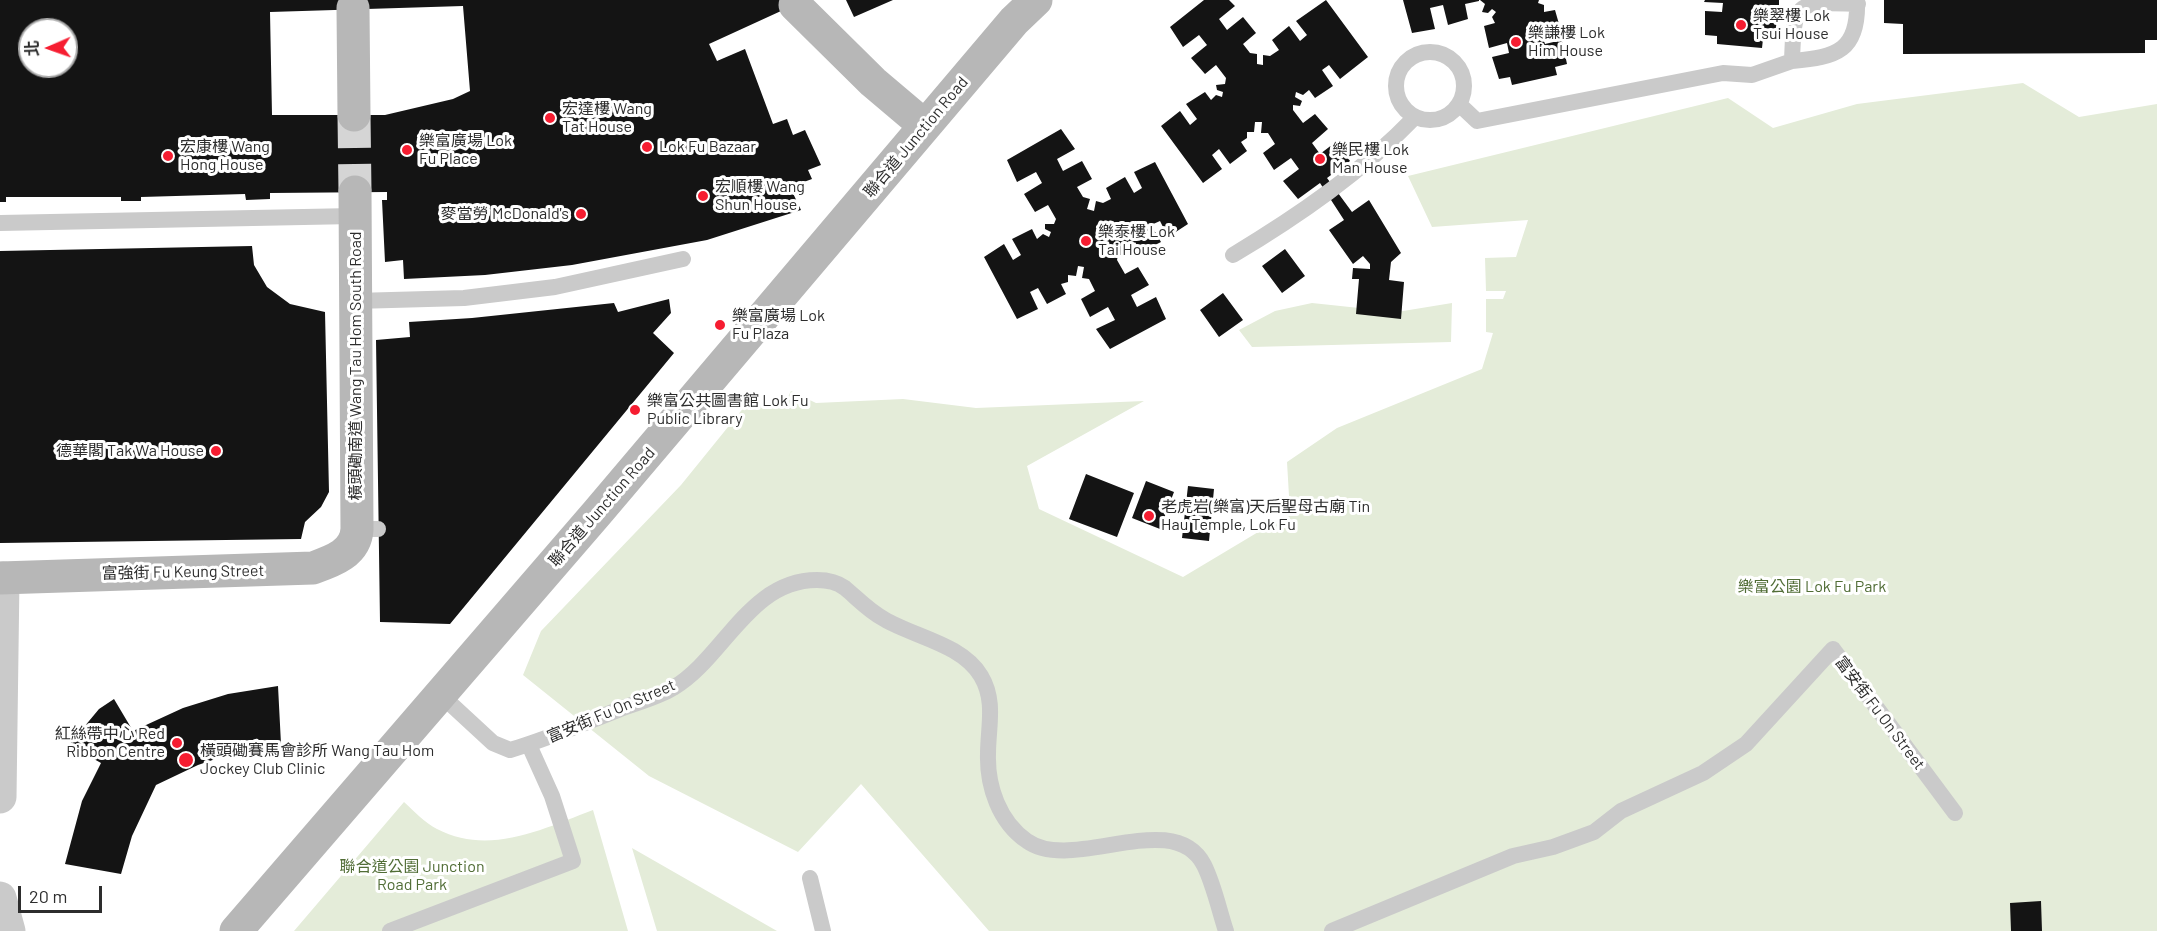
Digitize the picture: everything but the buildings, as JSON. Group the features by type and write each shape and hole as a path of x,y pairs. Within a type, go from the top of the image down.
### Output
{"main road":[{"name":"聯合道 Junction Road","path":"236,931 441,695 1014,21 1036,0"},
{"path":"795,5 873,82 925,126"},
{"path":"353,8 354,115"},
{"name":"橫頭磡南道 Wang Tau Hom South Road","path":"355,204 355,301 364,532"},
{"name":"富強街 Fu Keung Street","path":"1,578 313,568 346,553 364,532"}],"street":[{"path":"0,797 1,578"},
{"path":"0,898 9,931"}],"lane":[{"path":"1459,104 1477,121 1723,73 1752,75 1792,61 1819,59 1843,50 1853,37 1857,22 1858,2 1811,3 1802,7 1793,19 1792,61"},
{"path":"1420,53 1443,54 1460,70 1463,93 1459,104 1444,118 1434,121 1415,117 1405,110 1395,89 1402,67 1420,53"},
{"path":"1233,255 1310,208 1389,144 1415,117"},
{"path":"0,223 355,204"},
{"path":"355,301 464,298 555,287 682,259"},
{"name":"富安街 Fu On Street","path":"441,695 493,743 510,750 672,688 704,661 740,619 764,600 800,582 832,582 842,586 886,621 964,658 981,675 991,706 987,754 990,782 1003,816 1017,834 1033,845 1050,851 1137,841 1171,841 1181,844 1197,855 1204,865 1226,931"},
{"name":"富安街 Fu On Street","path":"1332,931 1513,856 1553,847 1594,832 1621,811 1703,773 1746,744 1833,649 1955,813"},
{"path":"390,931 573,861 552,796 529,744"},
{"path":"810,878 823,931"}],"green space":[{"name":"樂富公園 Lok Fu Park","path":"2023,83 2079,117 2157,104 2157,931 989,931 861,784 798,852 649,776 523,675 541,631 681,485 745,406 784,404 791,391 816,403 903,399 976,408 1144,401 1027,466 1039,509 1183,577 1290,513 1287,462 1337,428 1482,369 1493,333 1486,332 1486,299 1503,299 1506,291 1486,291 1485,258 1516,257 1528,220 1432,227 1408,176 1728,98 1773,128 1857,104"},
{"path":"1312,303 1397,312 1452,303 1451,342 1252,347 1239,330 1275,311"},
{"name":"聯合道公園 Junction Road Park","path":"404,802 437,829 457,837 476,840 516,837 593,810 628,931 294,931"},
{"path":"632,848 777,931 657,931"}],"tunnel":[{"path":"354,115 355,192"}],"place":[{"name":"樂翠樓 Lok Tsui House","path":"1741,25"},
{"name":"樂謙樓 Lok Him House","path":"1516,42"},
{"name":"宏達樓 Wang Tat House","path":"550,118"},
{"name":"Lok Fu Bazaar","path":"647,147"},
{"name":"樂富廣場 Lok Fu Place","path":"407,150"},
{"name":"宏康樓 Wang Hong House","path":"168,156"},
{"name":"樂民樓 Lok Man House","path":"1320,159"},
{"name":"宏順樓 Wang Shun House","path":"703,196"},
{"name":"麥當勞 McDonald's","path":"581,214"},
{"name":"樂泰樓 Lok Tai House","path":"1086,241"},
{"name":"樂富廣場 Lok Fu Plaza","path":"720,325"},
{"name":"樂富公共圖書館 Lok Fu Public Library","path":"635,410"},
{"name":"德華閣 Tak Wa House","path":"216,451"},
{"name":"老虎岩(樂富)天后聖母古廟 Tin Hau Temple, Lok Fu","path":"1149,516"},
{"name":"紅絲帶中心 Red Ribbon Centre","path":"177,743"},
{"name":"橫頭磡賽馬會診所 Wang Tau Hom Jockey Club Clinic","path":"186,760"}]}
